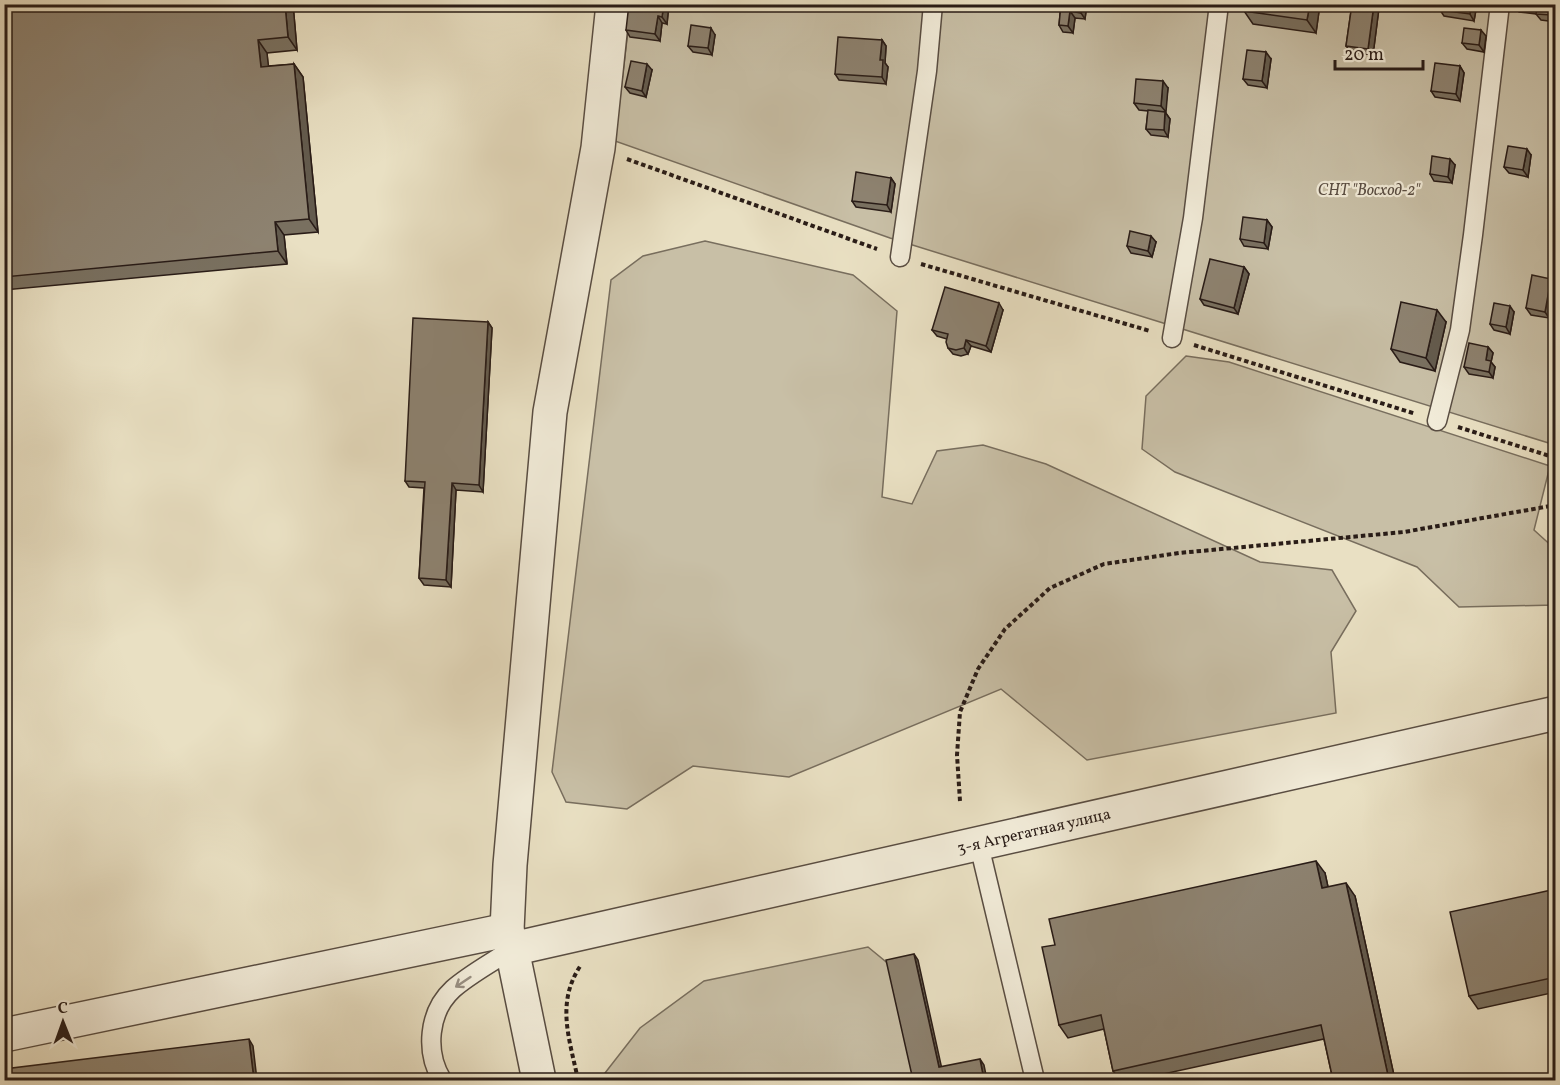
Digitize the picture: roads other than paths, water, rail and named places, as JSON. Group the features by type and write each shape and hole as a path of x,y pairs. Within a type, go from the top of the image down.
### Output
{"street":[{"path":"538,1080 509,940 510,865 550,412 598,148 613,4"},
{"name":"3-я Агрегатная улица","path":"4,1035 509,940 979,845 1556,713"}],"lane":[{"path":"900,257 927,71 933,4"},
{"path":"1172,338 1193,218 1219,4"},
{"path":"1437,421 1460,330 1500,4"},
{"path":"979,845 1035,1080"},
{"path":"442,1080 432,1056 431,1032 438,1009 452,989 509,940"}],"park label":[{"name":"СНТ \"Восход-2\"","path":"1369,191"}]}
